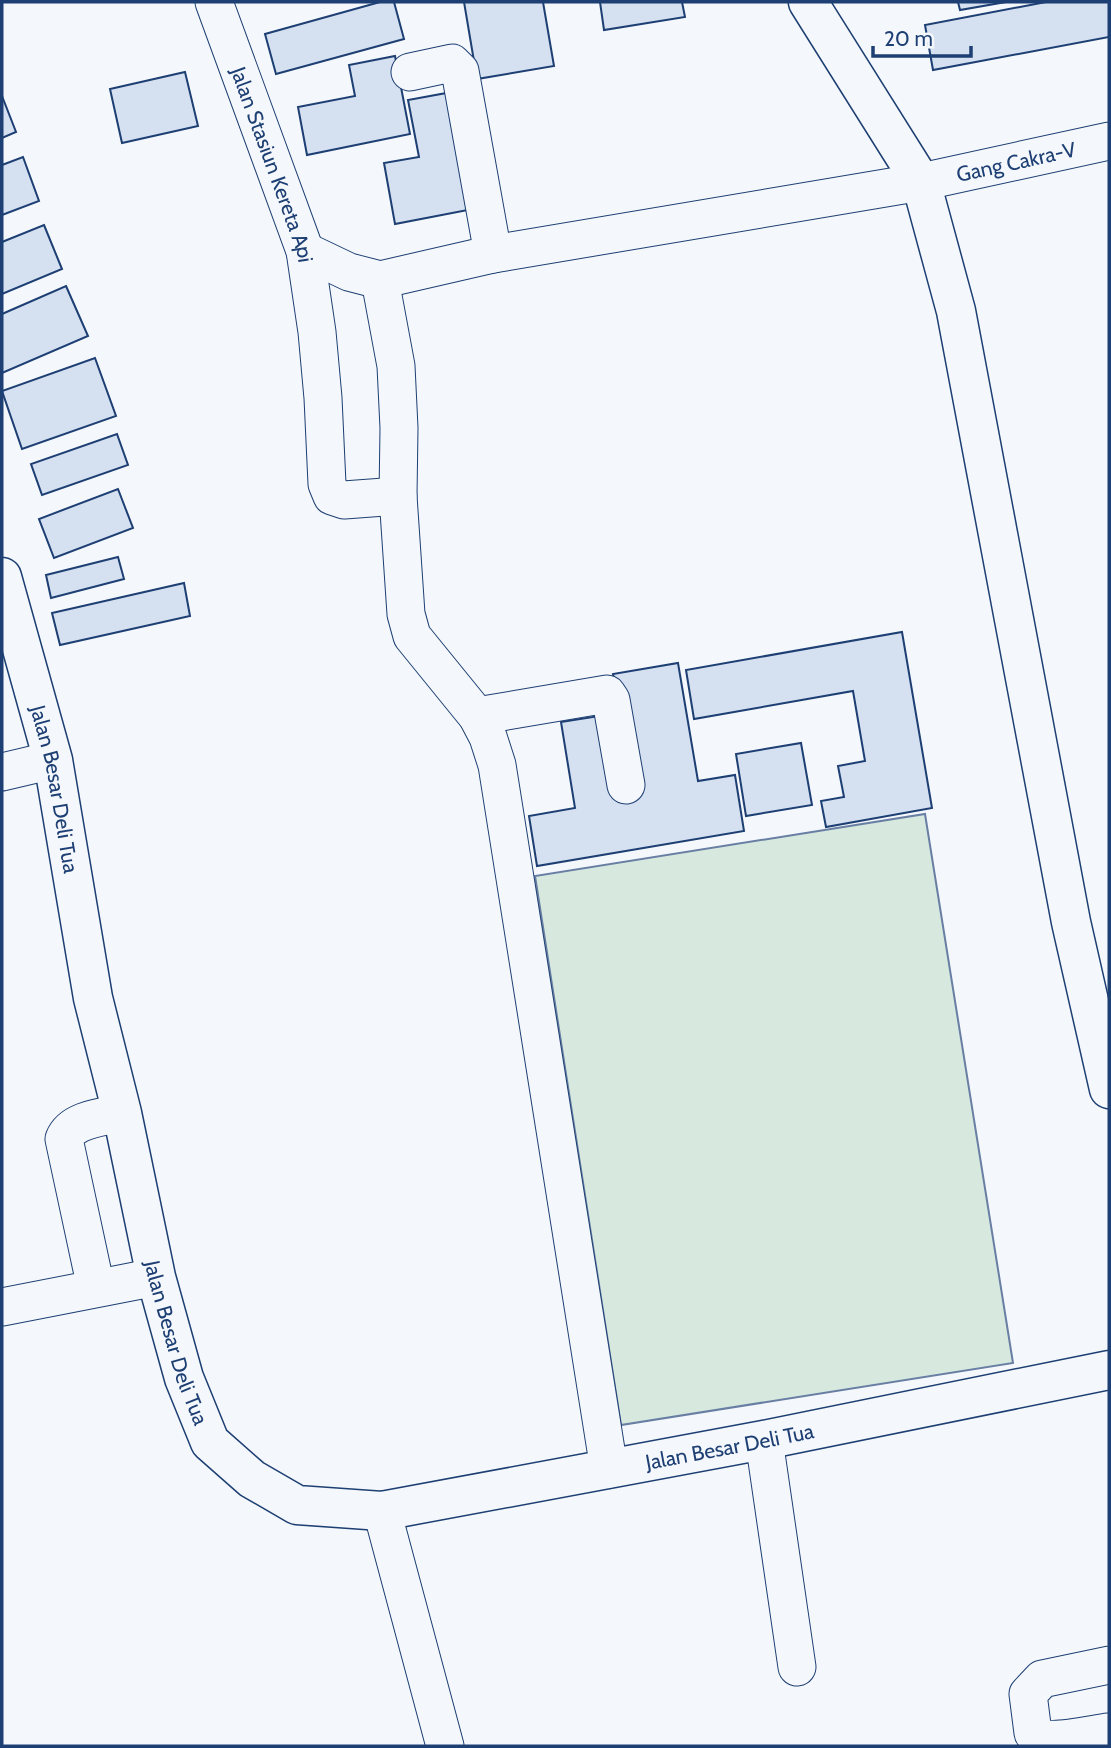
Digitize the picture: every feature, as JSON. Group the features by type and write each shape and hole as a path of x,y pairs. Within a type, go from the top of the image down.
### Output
{"main road":[{"path":"808,2 921,182 956,311 1065,894 1109,1089"},
{"name":"Jalan Besar Deli Tua","path":"2,577 53,760 93,998 122,1113 156,1277 184,1378 211,1442 252,1479 297,1505 382,1511 764,1440 1109,1370"}],"street":[{"name":"Jalan Stasiun Kereta Api","path":"214,2 305,251 349,272 380,280"},
{"path":"410,72 452,63 460,71 494,254"},
{"name":"Gang Cakra-V","path":"380,280 494,254 921,182 1109,141"},
{"path":"305,251 317,332 327,484 332,496 344,500 398,496"},
{"path":"380,280 396,366 398,496 406,614 412,636 477,716 488,737 497,765 610,1469"},
{"path":"477,716 607,694 611,700 626,785"},
{"path":"2,772 53,760"},
{"path":"96,1288 64,1139 68,1130 76,1125 122,1113"},
{"path":"2,1307 156,1277"},
{"path":"764,1440 797,1667"},
{"path":"382,1511 444,1746"},
{"path":"1109,1665 1042,1679 1028,1694 1033,1733 1039,1738 1051,1740 1109,1732"}],"shaded area":[{"path":"925,814 1013,1363 621,1425 535,876"}],"building":[{"path":"380,2 394,2 404,39 276,74 265,34"},
{"path":"464,2 543,2 554,66 477,79"},
{"path":"600,2 682,2 685,17 604,30"},
{"path":"958,2 1006,2 960,10"},
{"path":"1046,2 1109,2 1109,37 933,70 925,25"},
{"path":"395,56 410,134 307,155 298,107 355,96 349,65"},
{"path":"185,72 198,126 122,143 110,89"},
{"path":"452,92 473,209 395,224 384,163 419,157 408,100"},
{"path":"2,96 16,132 2,138"},
{"path":"23,157 39,201 2,215 2,165"},
{"path":"44,225 62,269 2,294 2,242"},
{"path":"66,286 88,336 2,373 2,314"},
{"path":"95,358 116,416 22,449 2,391"},
{"path":"117,434 128,465 42,495 31,464"},
{"path":"118,489 133,528 54,558 39,519"},
{"path":"118,557 124,579 51,598 46,575"},
{"path":"184,583 190,616 60,645 52,613"},
{"path":"902,632 932,808 826,827 821,801 844,797 838,766 865,761 853,691 694,719 686,670"},
{"path":"678,663 698,781 735,775 744,831 537,866 529,816 575,808 561,722 599,716 633,790 613,674"},
{"path":"801,743 812,805 746,816 736,754"}]}
